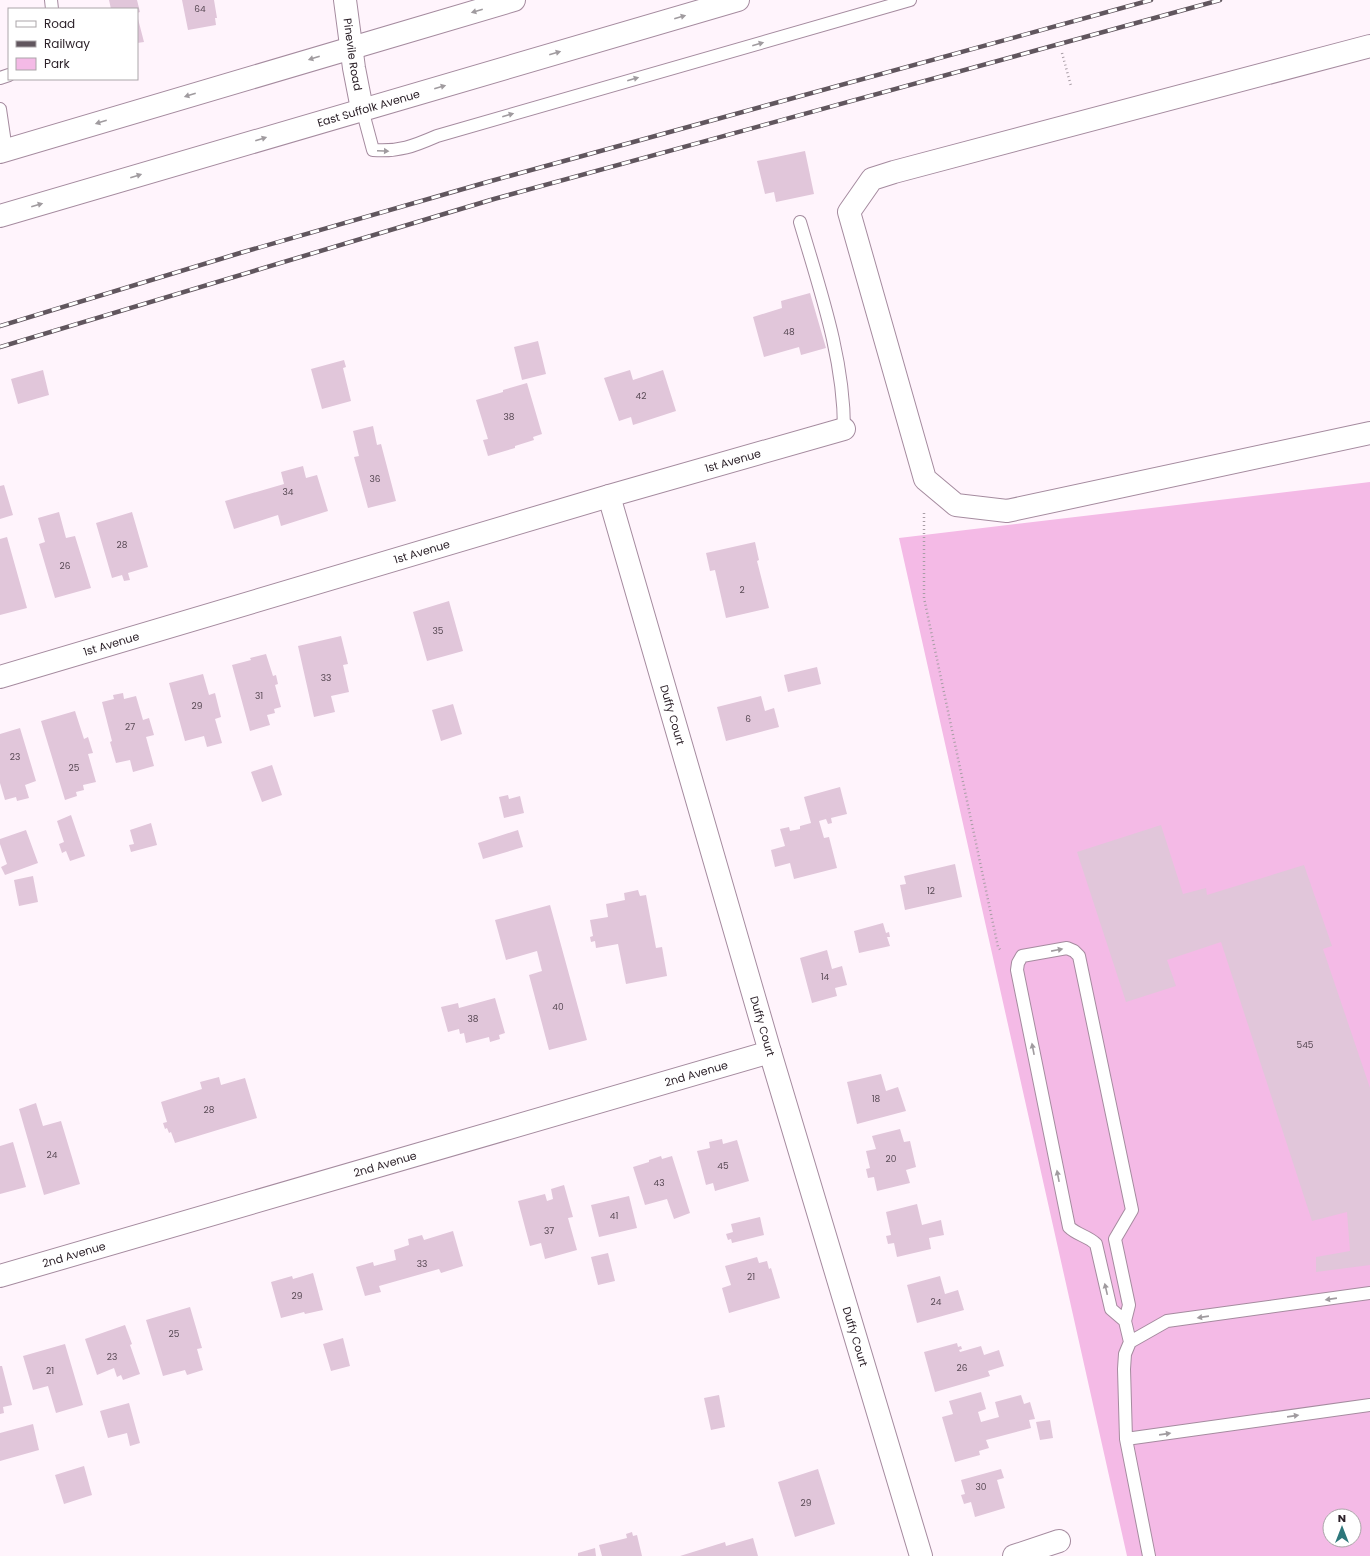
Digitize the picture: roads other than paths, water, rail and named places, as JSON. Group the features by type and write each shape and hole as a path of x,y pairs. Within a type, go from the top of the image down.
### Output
{"street":[{"name":"Pinevile Road","path":"345,0 362,109"},
{"path":"3,151 514,0"},
{"name":"East Suffolk Avenue","path":"0,216 738,0"},
{"path":"1370,46 913,166 872,179 848,212 925,479 956,505 1007,510 1370,433"},
{"name":"1st Avenue","path":"0,677 609,496 844,429"},
{"name":"Duffy Court","path":"609,496 770,1052 921,1556"},
{"name":"2nd Avenue","path":"0,1276 770,1052"},
{"path":"1014,1556 1058,1541"}],"lane":[{"path":"362,109 372,150 389,151 404,148 452,131 910,0"},
{"path":"0,110 3,151"},
{"path":"800,222 824,300 836,350 842,391 844,429"},
{"path":"1125,1320 1111,1309 1096,1244 1092,1240 1073,1231 1069,1227 1017,970 1018,963 1022,956 1067,948 1074,951 1078,956 1132,1210 1115,1239 1128,1304 1125,1320 1130,1342 1125,1354 1124,1369 1126,1439 1149,1556"},
{"path":"1130,1342 1167,1322 1370,1293"},
{"path":"1126,1439 1370,1405"}],"railway":[{"path":"0,326 240,253 491,181 1151,0"},
{"path":"0,347 494,199 1220,0"}]}
